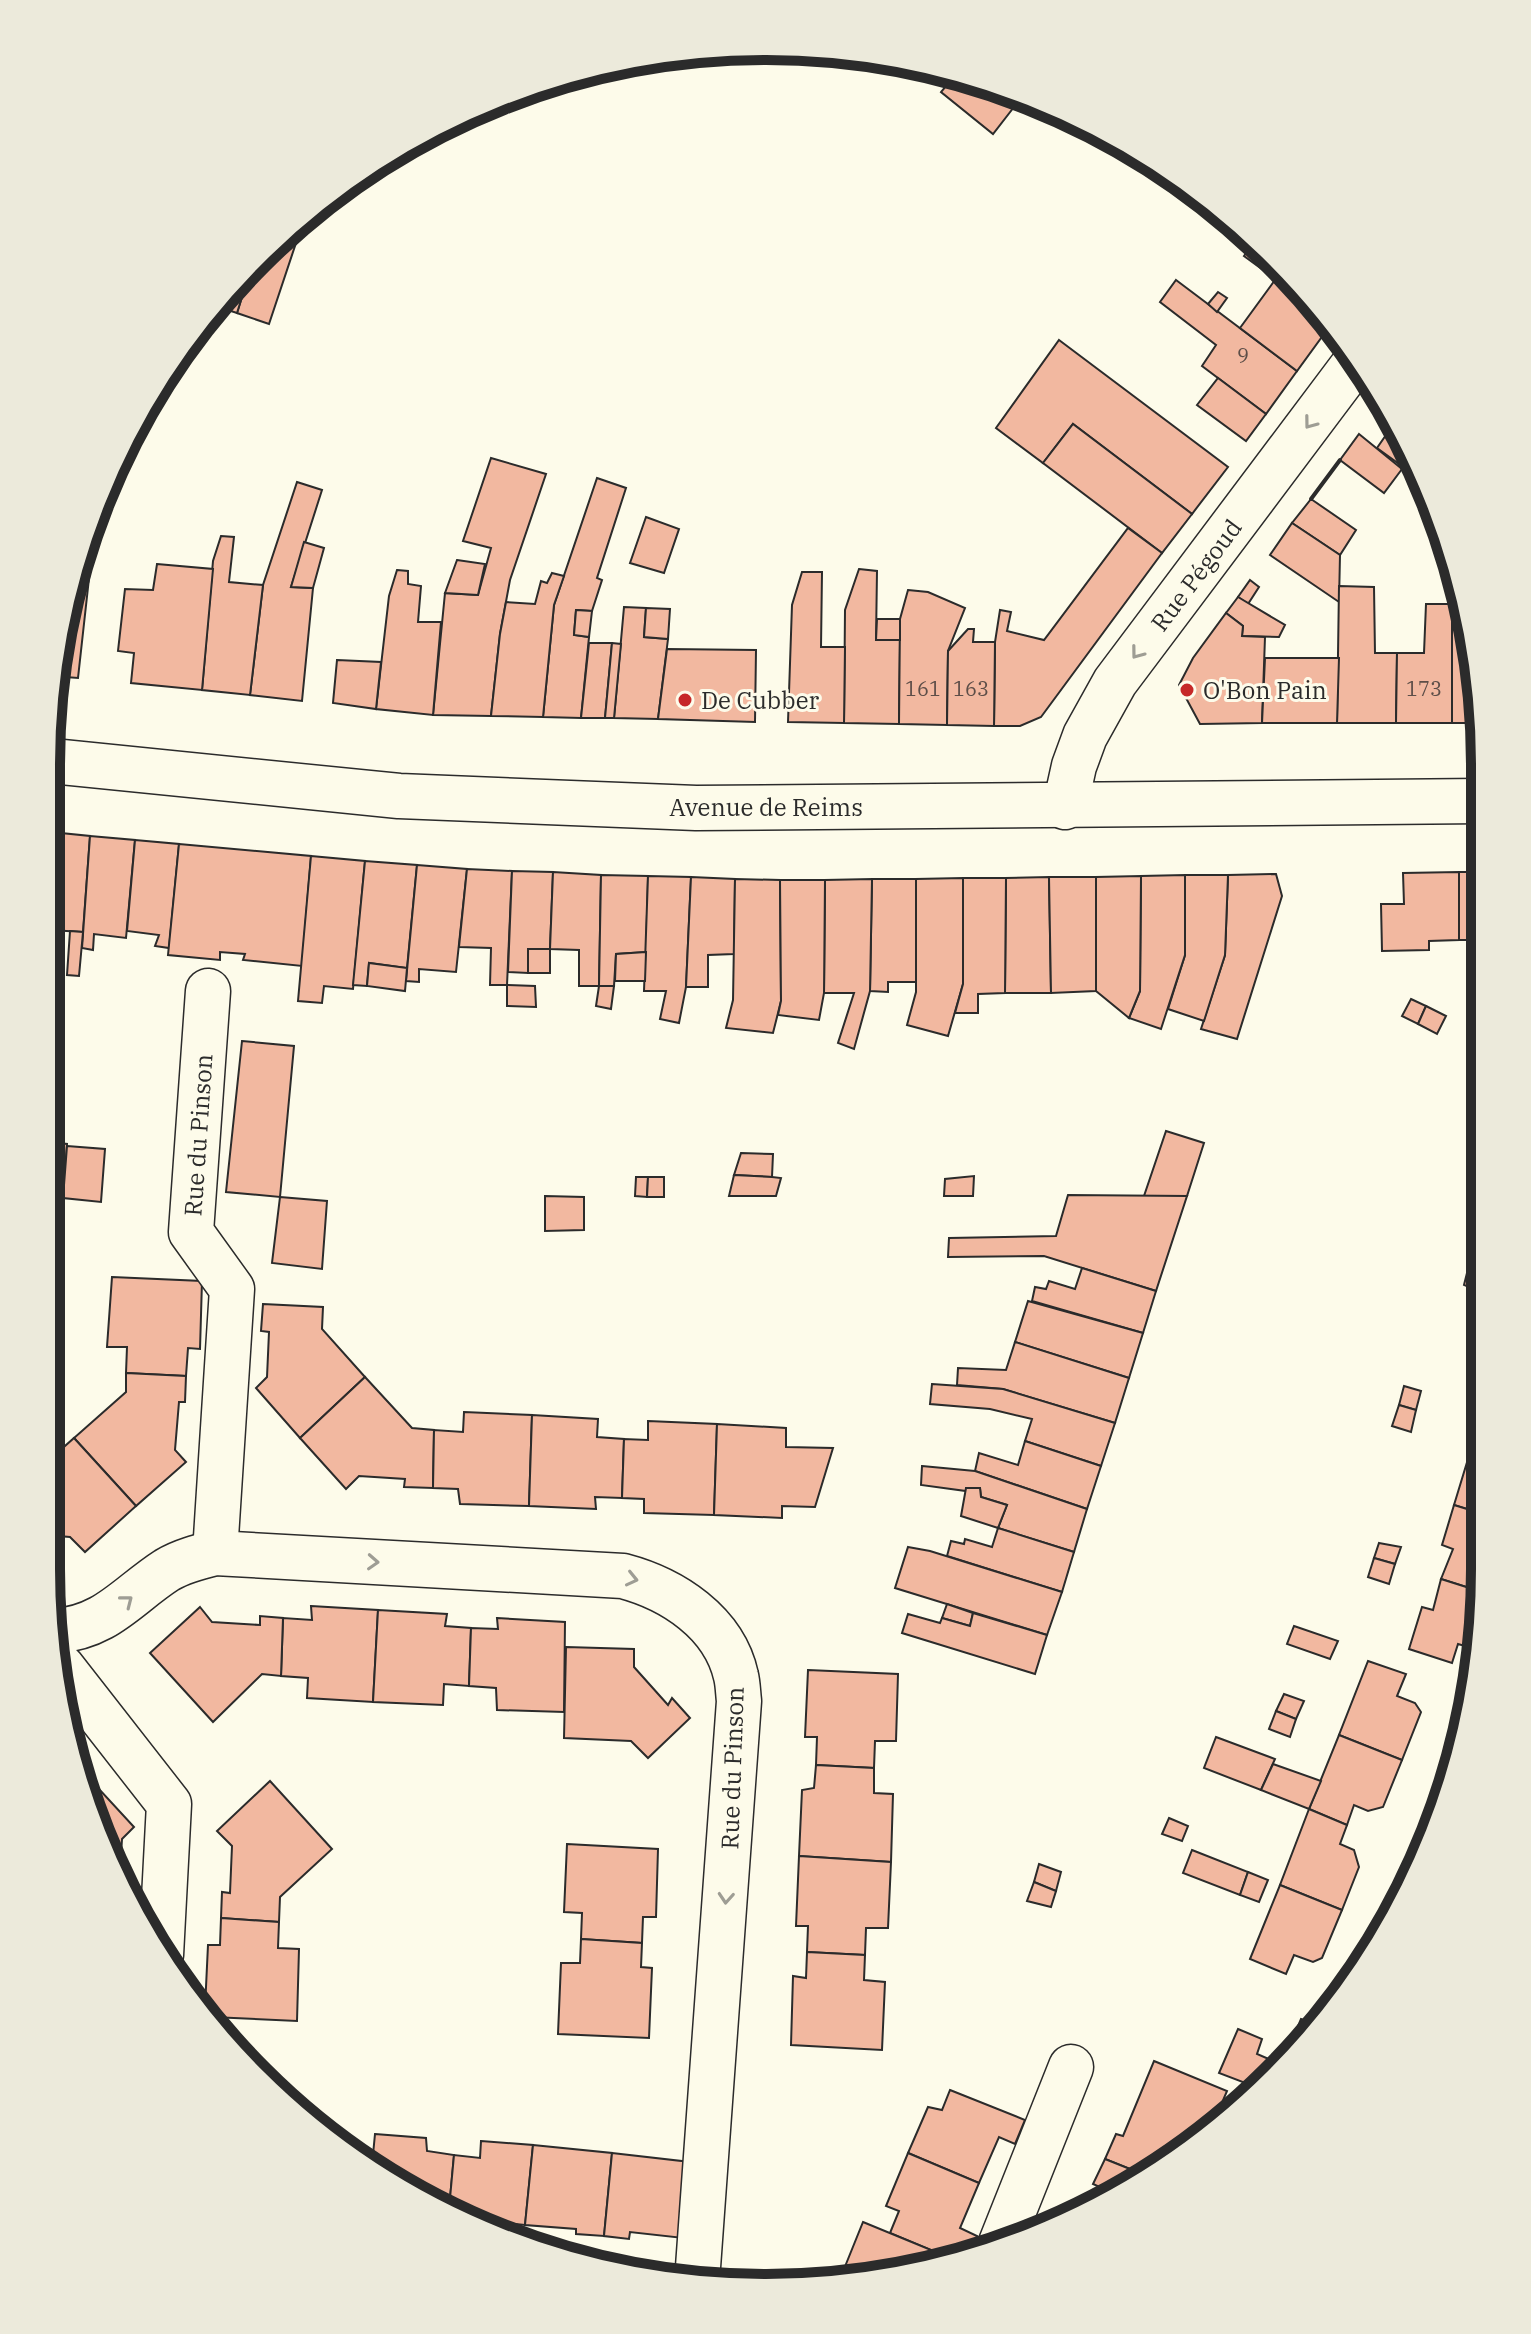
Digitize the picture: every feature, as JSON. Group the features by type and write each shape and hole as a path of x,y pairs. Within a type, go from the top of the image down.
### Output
{"street":[{"name":"Rue Pégoud","path":"1065,807 1074,766 1085,736 1115,682 1349,370"},
{"name":"Avenue de Reims","path":"60,762 325,789 491,801 696,808 1471,801"},
{"name":"Rue du Pinson","path":"208,991 191,1232 232,1289 215,1553"},
{"name":"Rue du Pinson","path":"63,1629 91,1623 111,1613 167,1570 188,1560 215,1553 623,1576 647,1582 670,1594 714,1630 736,1675 739,1712 698,2270"},
{"path":"69,1675 169,1804 162,1933"},
{"path":"1006,2232 1071,2067"}],"building":[{"path":"948,84 1014,107 993,134 941,92"},
{"path":"298,237 269,324 237,313 244,291"},
{"path":"1248,251 1276,280 1244,256"},
{"path":"1176,280 1297,371 1266,414 1202,366 1216,345 1160,302"},
{"path":"1275,280 1324,334 1297,371 1240,328"},
{"path":"244,291 237,313 227,310"},
{"path":"1218,292 1227,298 1217,312 1208,304"},
{"path":"1059,340 1228,467 1192,514 1073,424 1043,463 996,428"},
{"path":"1218,378 1266,414 1246,441 1197,405"},
{"path":"1073,424 1192,514 1162,553 1043,463"},
{"path":"1387,433 1405,468 1377,448"},
{"path":"1359,434 1402,469 1384,493 1340,460"},
{"path":"491,458 546,474 510,580 500,634 491,716 433,715 445,593 478,595 491,548 463,541"},
{"path":"597,478 626,488 597,578 602,580 592,611 576,610 574,635 589,637 581,718 543,717 554,605"},
{"path":"297,482 322,490 291,587 313,588 302,701 250,695 263,585"},
{"path":"1311,499 1356,530 1340,555 1292,523"},
{"path":"646,517 679,529 664,573 630,563"},
{"path":"1292,523 1340,555 1339,602 1270,555"},
{"path":"1128,528 1162,553 1041,717 1020,726 994,726 995,642 1000,610 1011,612 1007,631 1044,640"},
{"path":"221,536 234,537 229,582 263,585 250,695 202,690 213,561"},
{"path":"304,542 324,548 313,588 291,587"},
{"path":"91,559 78,678 66,677 66,673"},
{"path":"457,560 485,564 478,595 445,593"},
{"path":"157,564 213,569 202,690 131,683 134,653 118,651 125,589 153,590"},
{"path":"859,569 877,571 876,640 900,640 899,724 844,723 845,610"},
{"path":"397,570 408,571 408,584 421,586 418,622 441,622 433,715 376,709 389,596"},
{"path":"802,572 822,572 821,647 845,647 844,723 788,722 792,605"},
{"path":"552,573 564,576 554,605 543,717 491,716 506,602 535,604 541,581 547,583"},
{"path":"1250,580 1259,587 1248,604 1238,597"},
{"path":"1339,586 1374,587 1375,653 1397,653 1396,723 1337,723"},
{"path":"908,590 928,592 965,608 948,651 947,725 899,724 900,619"},
{"path":"1238,597 1285,625 1279,637 1242,636 1243,626 1226,613"},
{"path":"1426,604 1452,604 1452,723 1396,723 1397,653 1424,653"},
{"path":"1452,606 1465,673 1469,723 1452,723"},
{"path":"624,607 646,608 644,637 668,639 658,719 614,718"},
{"path":"646,608 670,609 668,639 644,637"},
{"path":"576,610 592,611 589,637 574,635"},
{"path":"1226,613 1243,626 1242,636 1265,637 1262,723 1200,724 1179,685 1193,658"},
{"path":"877,619 900,619 900,640 876,640"},
{"path":"968,629 974,629 973,642 995,642 994,726 947,725 948,651"},
{"path":"589,643 612,643 605,718 581,718"},
{"path":"612,643 621,644 614,718 605,718"},
{"path":"667,649 756,650 755,722 658,719"},
{"path":"1265,658 1339,658 1337,723 1262,723"},
{"path":"337,660 381,662 376,709 333,703"},
{"path":"60,833 90,836 83,932 60,931"},
{"path":"90,836 135,840 126,938 94,934 93,950 82,948"},
{"path":"135,840 179,844 169,948 155,946 159,935 127,931"},
{"path":"179,844 311,856 302,966 243,960 245,954 220,952 220,960 168,955"},
{"path":"311,856 365,861 353,989 324,986 322,1003 298,1001"},
{"path":"365,861 417,865 407,968 369,963 367,986 353,985"},
{"path":"417,865 467,869 456,972 419,969 419,982 406,981"},
{"path":"467,869 512,871 507,985 490,985 491,948 459,947"},
{"path":"512,871 553,872 550,949 528,949 528,973 508,972"},
{"path":"553,872 601,875 599,986 579,986 579,950 550,949"},
{"path":"1459,872 1459,940 1429,941 1429,950 1382,951 1381,904 1404,904 1403,873"},
{"path":"1459,872 1471,872 1471,940 1459,940"},
{"path":"1276,874 1282,896 1237,1039 1201,1029 1225,955 1228,875"},
{"path":"601,875 648,876 646,952 616,954 614,986 599,986"},
{"path":"1185,875 1228,875 1225,955 1204,1021 1168,1009 1185,955"},
{"path":"1185,875 1185,955 1161,1029 1129,1018 1140,991 1141,876"},
{"path":"648,876 691,877 686,987 679,1023 660,1019 666,991 644,991"},
{"path":"1141,876 1140,991 1129,1018 1096,991 1096,877"},
{"path":"691,877 735,879 734,954 708,955 708,987 686,987"},
{"path":"1049,877 1051,993 1005,993 1006,878"},
{"path":"1049,877 1096,877 1096,991 1051,993"},
{"path":"963,878 963,984 948,1036 907,1025 916,992 916,879"},
{"path":"963,878 1006,878 1005,993 978,994 978,1013 955,1013 963,984"},
{"path":"735,879 780,880 781,1001 773,1033 726,1028 733,1000"},
{"path":"872,879 916,879 916,982 888,982 888,992 870,991"},
{"path":"872,879 870,991 854,1049 838,1043 854,993 824,993 825,880"},
{"path":"780,880 825,880 824,993 819,1020 778,1015 781,1001"},
{"path":"70,931 83,932 79,976 67,975"},
{"path":"528,949 550,949 550,973 528,973"},
{"path":"646,952 645,981 615,981 616,954"},
{"path":"369,963 407,968 405,991 367,986"},
{"path":"507,985 535,986 536,1007 507,1006"},
{"path":"599,986 614,986 611,1009 596,1006"},
{"path":"1411,999 1426,1006 1418,1024 1402,1016"},
{"path":"1426,1006 1446,1016 1437,1034 1418,1024"},
{"path":"242,1041 294,1046 280,1197 226,1192"},
{"path":"1166,1131 1204,1143 1187,1196 1144,1196"},
{"path":"60,1143 67,1144 63,1198 60,1198"},
{"path":"67,1146 105,1149 101,1202 63,1198"},
{"path":"741,1153 773,1154 772,1177 734,1175"},
{"path":"734,1175 781,1178 776,1196 729,1196"},
{"path":"974,1176 973,1196 944,1196 945,1179"},
{"path":"636,1177 648,1177 647,1197 635,1196"},
{"path":"648,1177 664,1177 664,1197 647,1197"},
{"path":"1068,1195 1187,1196 1156,1291 1044,1256 948,1257 949,1238 1056,1236"},
{"path":"545,1196 584,1197 584,1230 545,1231"},
{"path":"280,1197 327,1201 322,1269 272,1263"},
{"path":"1082,1268 1156,1291 1143,1333 1032,1301 1035,1287 1046,1289 1049,1281 1075,1289"},
{"path":"1468,1269 1471,1270 1471,1288 1464,1285"},
{"path":"112,1277 202,1281 200,1349 188,1348 186,1376 126,1373 127,1347 107,1347"},
{"path":"1028,1301 1143,1333 1129,1378 1015,1342"},
{"path":"263,1304 323,1307 322,1329 365,1377 300,1438 256,1388 267,1377 269,1332 261,1331"},
{"path":"1015,1342 1129,1378 1115,1423 1003,1389 957,1385 958,1368 1006,1370"},
{"path":"126,1373 186,1376 185,1402 179,1402 175,1450 186,1462 136,1506 74,1438 126,1392"},
{"path":"365,1377 412,1428 434,1430 433,1488 404,1487 405,1479 359,1476 346,1489 300,1438"},
{"path":"932,1384 1003,1389 1115,1423 1101,1466 1025,1441 1032,1419 990,1409 930,1404"},
{"path":"1404,1386 1421,1391 1416,1410 1399,1405"},
{"path":"1399,1405 1416,1410 1411,1432 1392,1426"},
{"path":"464,1412 532,1415 529,1506 460,1504 458,1489 433,1488 434,1430 463,1432"},
{"path":"532,1415 598,1419 597,1437 624,1439 622,1498 595,1497 596,1509 529,1506"},
{"path":"648,1421 717,1424 714,1515 644,1513 644,1499 622,1498 624,1439 648,1440"},
{"path":"717,1424 786,1428 786,1447 833,1448 815,1507 782,1506 782,1518 714,1515"},
{"path":"74,1438 136,1506 85,1552 70,1537 60,1536 60,1450"},
{"path":"1025,1441 1101,1466 1087,1509 975,1471 979,1453 1018,1465"},
{"path":"1468,1459 1471,1460 1471,1510 1454,1505"},
{"path":"922,1466 975,1471 1087,1509 1074,1552 998,1528 1007,1505 981,1497 980,1488 966,1488 966,1491 921,1485"},
{"path":"966,1488 980,1488 981,1497 1007,1505 998,1528 961,1516"},
{"path":"1454,1505 1471,1510 1470,1588 1441,1579 1453,1549 1442,1545"},
{"path":"998,1528 1074,1552 1062,1592 947,1556 951,1541 964,1544 965,1539 992,1547"},
{"path":"1379,1543 1401,1547 1395,1564 1374,1558"},
{"path":"908,1547 1062,1592 1047,1635 895,1588"},
{"path":"1374,1558 1395,1564 1389,1584 1368,1577"},
{"path":"1441,1579 1470,1588 1466,1646 1458,1644 1452,1663 1409,1649 1422,1607 1433,1610"},
{"path":"947,1604 973,1613 970,1626 942,1618"},
{"path":"311,1606 378,1610 373,1702 307,1698 308,1678 281,1676 283,1618 312,1620"},
{"path":"200,1607 212,1622 260,1625 260,1616 283,1618 281,1676 262,1674 213,1722 150,1653"},
{"path":"378,1610 447,1614 445,1626 471,1628 469,1686 444,1684 443,1705 373,1702"},
{"path":"973,1613 1047,1635 1035,1674 902,1633 908,1614 940,1623 942,1618 970,1626"},
{"path":"497,1618 565,1622 564,1712 497,1710 496,1688 469,1686 471,1628 498,1629"},
{"path":"1294,1626 1338,1641 1330,1659 1287,1644"},
{"path":"566,1647 634,1649 634,1667 668,1705 672,1698 690,1718 648,1758 631,1741 564,1738"},
{"path":"1368,1661 1406,1674 1397,1696 1415,1703 1421,1712 1402,1760 1339,1735"},
{"path":"808,1670 898,1674 896,1741 875,1741 874,1768 816,1765 817,1737 805,1737"},
{"path":"1284,1694 1304,1701 1296,1719 1276,1711"},
{"path":"1276,1711 1296,1719 1290,1737 1269,1729"},
{"path":"1339,1735 1402,1760 1383,1807 1368,1811 1354,1805 1347,1825 1309,1809"},
{"path":"1216,1737 1275,1759 1261,1790 1204,1768"},
{"path":"1273,1764 1321,1781 1309,1809 1261,1790"},
{"path":"816,1765 874,1768 874,1793 893,1794 891,1862 799,1856 802,1790 814,1788"},
{"path":"270,1781 332,1849 280,1897 279,1922 221,1918 222,1892 230,1893 232,1846 217,1831"},
{"path":"93,1783 134,1827 122,1839 121,1854"},
{"path":"1309,1809 1347,1825 1340,1844 1354,1850 1359,1867 1342,1910 1280,1885"},
{"path":"1169,1818 1188,1826 1182,1841 1162,1834"},
{"path":"567,1844 658,1849 656,1917 643,1917 642,1943 581,1939 582,1913 564,1912"},
{"path":"1192,1850 1248,1872 1240,1895 1183,1873"},
{"path":"799,1856 891,1862 888,1928 866,1928 865,1955 807,1952 808,1926 796,1926"},
{"path":"1039,1864 1061,1872 1056,1891 1034,1882"},
{"path":"1248,1872 1268,1880 1259,1902 1240,1895"},
{"path":"1034,1882 1056,1891 1051,1907 1027,1901"},
{"path":"1280,1885 1342,1910 1322,1958 1313,1962 1294,1955 1286,1974 1250,1959"},
{"path":"221,1918 279,1922 278,1948 299,1949 297,2021 222,2017 206,1997 208,1945 220,1945"},
{"path":"581,1939 642,1943 641,1967 652,1968 649,2038 558,2034 561,1963 580,1963"},
{"path":"807,1952 865,1955 864,1980 885,1982 882,2050 791,2045 793,1976 806,1978"},
{"path":"1301,2019 1307,2021 1296,2034 1293,2037"},
{"path":"1238,2029 1262,2039 1257,2054 1271,2060 1247,2084 1219,2073"},
{"path":"1154,2061 1227,2091 1220,2108 1133,2170 1105,2159 1116,2134 1123,2136"},
{"path":"950,2090 1025,2120 1015,2144 999,2137 979,2183 908,2153 928,2107 942,2110"},
{"path":"375,2134 426,2138 427,2151 454,2155 450,2199 413,2179 373,2154"},
{"path":"481,2141 533,2145 525,2225 503,2223 450,2199 454,2155 480,2158"},
{"path":"533,2145 612,2153 604,2236 576,2234 576,2229 525,2225"},
{"path":"612,2153 690,2162 683,2238 630,2232 629,2239 604,2236"},
{"path":"908,2153 979,2183 960,2228 977,2236 975,2242 937,2253 890,2233 899,2211 886,2206"},
{"path":"1105,2159 1133,2170 1102,2188 1093,2184"},
{"path":"863,2222 936,2252 903,2260 844,2269"}],"wall":[{"path":"1311,499 1340,460"}],"place":[{"name":"O'Bon Pain","path":"1187,690"},
{"name":"De Cubber","path":"685,700"}]}
